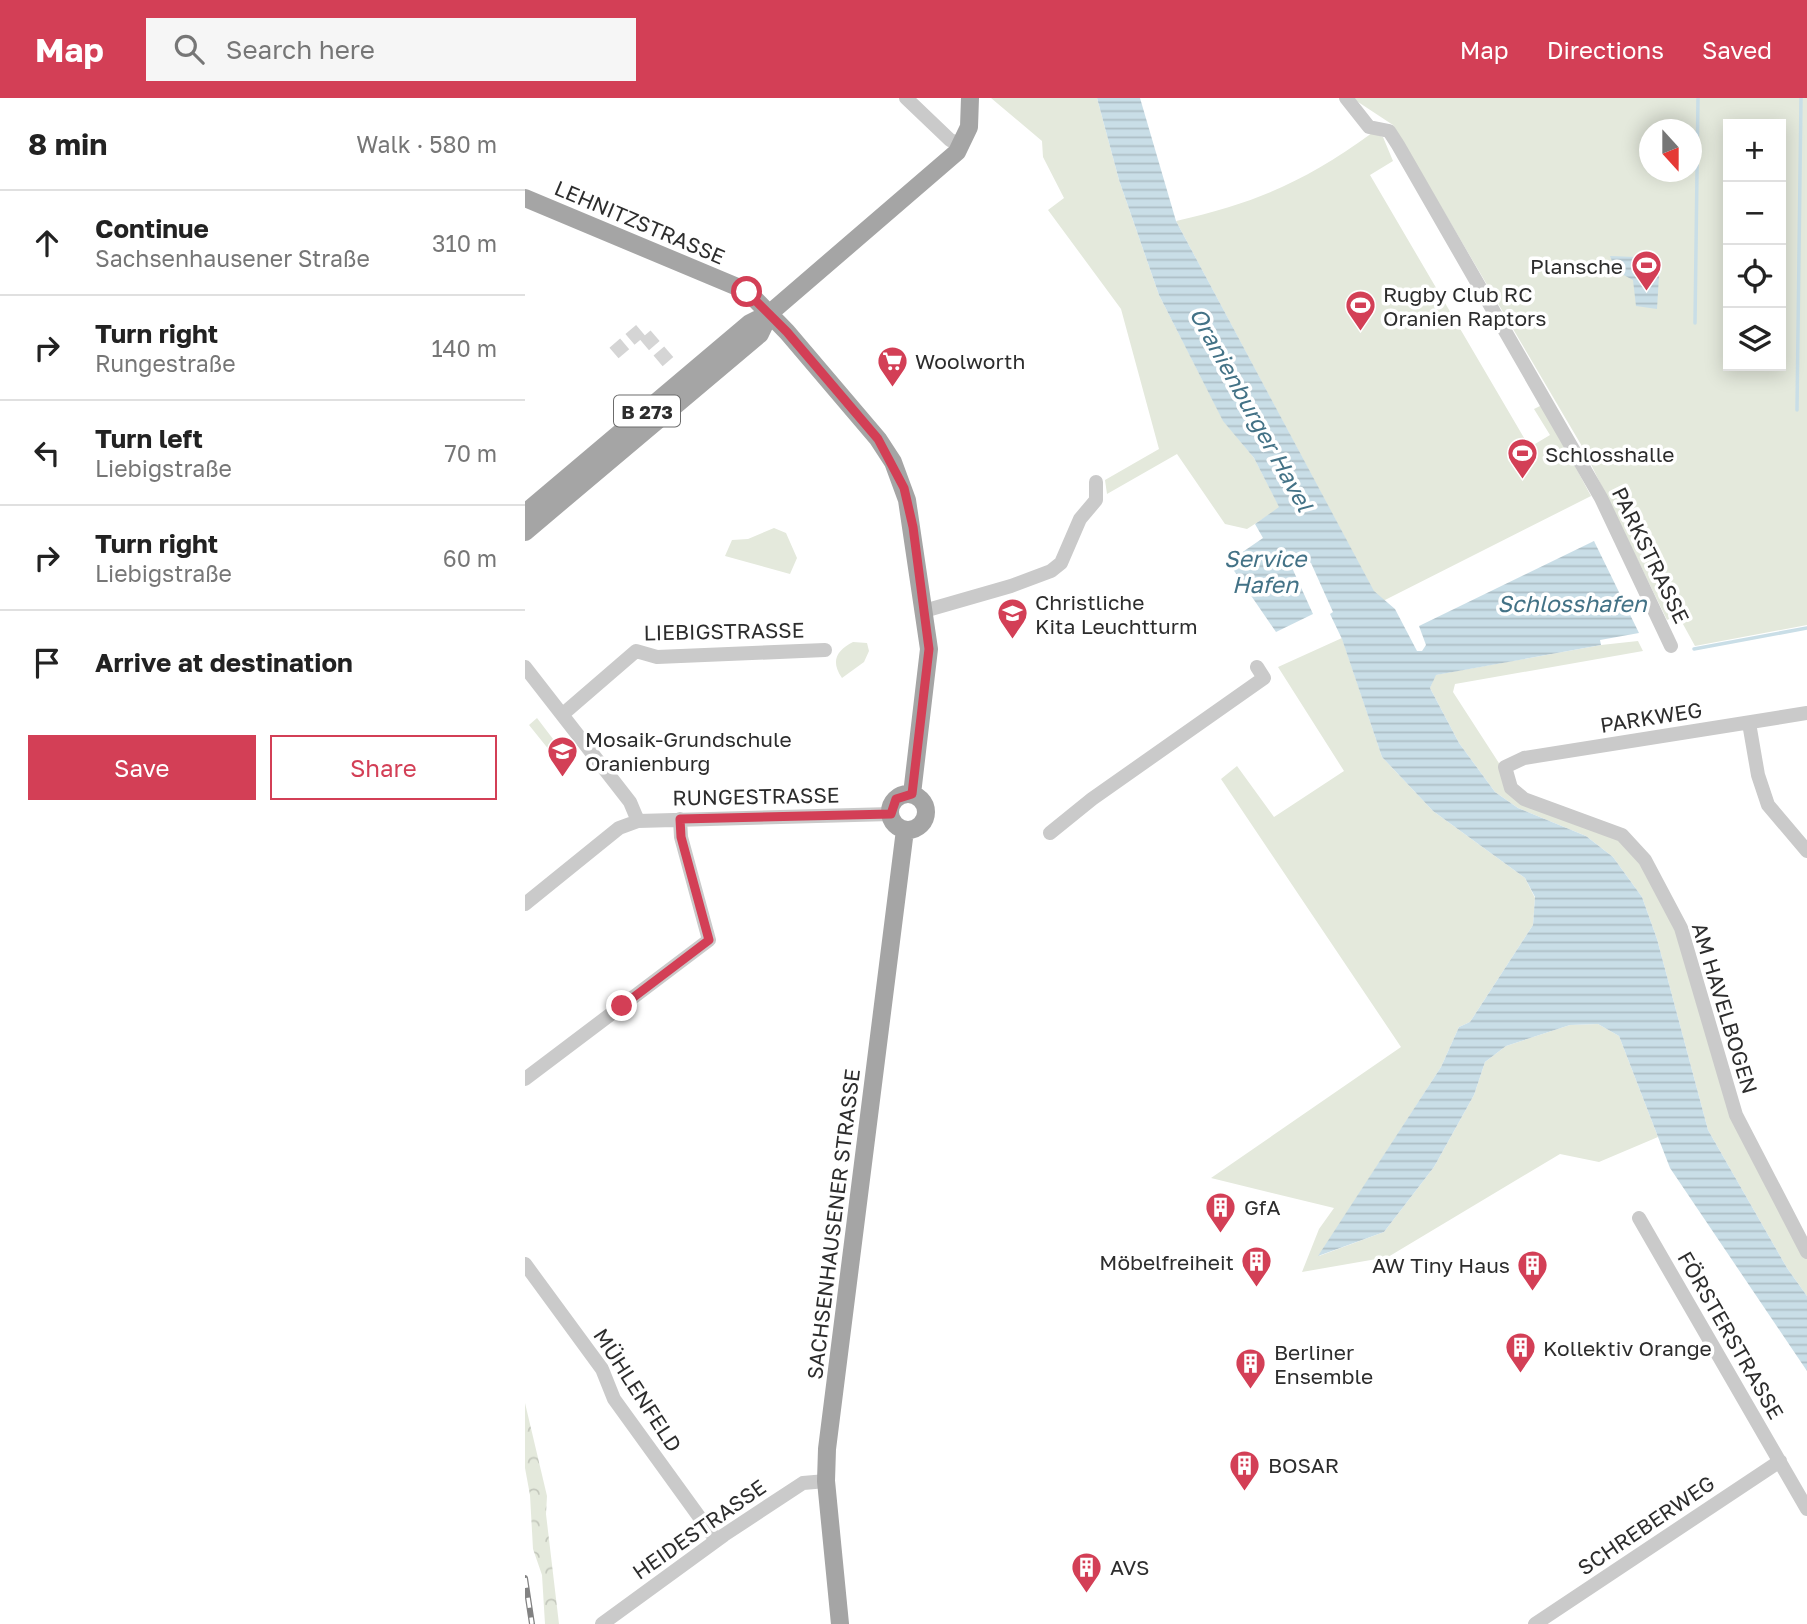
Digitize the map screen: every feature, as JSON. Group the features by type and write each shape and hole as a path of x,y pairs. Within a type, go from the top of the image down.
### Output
{"main road":[{"path":"962,145 969,127 970,98"},
{"name":"B 273","path":"525,513 750,323 770,313 962,145"},
{"name":"LEHNITZSTRASSE","path":"525,198 747,292 770,313"},
{"path":"770,313 878,439 893,462 907,500 929,649 912,794"},
{"name":"B 273","path":"525,532 760,334 770,313"},
{"path":"912,794 925,804 926,818 915,829 905,830 895,824 891,814 896,799 912,794"},
{"name":"SACHSENHAUSENER STRASSE","path":"841,1624 826,1481 838,1356 905,830"}],"street":[{"path":"906,98 950,140 962,145"},
{"name":"PARKSTRASSE","path":"1346,98 1369,127 1389,131 1398,145 1595,488 1671,646"},
{"path":"924,611 1011,586 1051,571 1061,563 1076,526 1096,500 1095,482"},
{"name":"LIEBIGSTRASSE","path":"563,715 636,651 657,657 825,650"},
{"path":"525,667 630,802 638,821"},
{"path":"1050,833 1092,799 1264,678 1257,667"},
{"name":"PARKWEG","path":"1505,767 1524,758 1807,713"},
{"path":"1749,723 1758,775 1768,805 1807,851"},
{"name":"AM HAVELBOGEN","path":"1505,767 1511,788 1524,799 1622,835 1645,860 1681,928 1736,1115 1807,1251"},
{"name":"RUNGESTRASSE","path":"525,904 618,828 638,821 891,814"},
{"path":"525,1079 709,940 681,837 680,819"},
{"name":"FÖRSTERSTRASSE","path":"1639,1218 1807,1509"},
{"name":"MÜHLENFELD","path":"525,1264 602,1370 614,1399 716,1540"},
{"name":"SCHREBERWEG","path":"1545,1621 1780,1461"},
{"name":"HEIDESTRASSE","path":"602,1624 716,1540 803,1483 826,1481"}],"green space":[{"path":"991,98 1097,98 1119,180 1159,295 1223,420 1254,458 1280,508 1247,529 1225,524 1177,454 1107,494 1105,480 1159,449 1121,309 1048,210 1064,198 1043,157 1042,141"},
{"path":"1352,98 1807,98 1807,625 1695,646 1678,615 1667,620 1583,448 1393,125"},
{"path":"1372,133 1383,137 1393,161 1370,175 1527,443 1530,447 1550,435 1534,409 1542,405 1591,496 1383,601 1374,592 1176,221 1232,206 1279,188 1324,165"},
{"path":"774,528 786,533 797,558 790,574 725,556 732,540 748,539"},
{"path":"1342,638 1382,757 1433,811 1525,878 1535,898 1533,925 1470,1022 1459,1027 1441,1067 1319,1256 1384,1232 1434,1167 1474,1095 1485,1062 1506,1046 1570,1025 1598,1024 1619,1036 1658,1137 1599,1162 1560,1154 1388,1257 1302,1272 1319,1229 1334,1208 1211,1178 1401,1047 1221,779 1237,766 1274,817 1344,771 1278,667"},
{"path":"1638,641 1643,651 1455,684 1453,692 1506,774 1511,788 1622,835 1681,928 1726,1085 1807,1252 1807,1296 1787,1268 1708,1130 1657,939 1642,897 1613,857 1586,836 1518,808 1495,792 1459,743 1430,688 1435,675 1601,645"},
{"path":"853,642 867,643 869,651 864,662 842,678 836,666 837,657 839,652"},
{"path":"537,718 569,760 562,766 529,725"},
{"path":"525,1403 547,1496 546,1514 559,1624 545,1624 542,1575 533,1549 530,1495 525,1468"}],"water":[{"path":"1097,98 1140,98 1176,221 1374,591 1395,609 1417,651 1422,651 1426,645 1419,626 1594,541 1639,633 1600,640 1601,645 1436,675 1430,688 1459,743 1495,792 1518,808 1586,836 1613,857 1642,897 1657,939 1708,1130 1787,1268 1807,1296 1807,1371 1670,1168 1619,1036 1598,1024 1570,1025 1506,1046 1485,1062 1474,1095 1434,1167 1384,1232 1318,1256 1441,1067 1459,1027 1470,1022 1533,925 1535,897 1525,878 1433,811 1382,757 1342,639 1330,614 1333,612 1311,563 1299,554 1289,561 1313,614 1276,632 1228,562 1263,538 1255,524 1279,507 1254,458 1223,421 1159,295 1119,180"},
{"name":"Plansche","path":"1610,256 1660,258 1657,309 1636,306 1633,280 1616,271"}],"waterway":[{"path":"1695,323 1698,98"},
{"path":"1797,410 1801,98"},
{"path":"1694,649 1807,628"}],"tunnel":[{"path":"614,353 641,330 670,364"}],"railway":[{"path":"525,1578 532,1624"}],"place":[{"name":"Plansche","path":"1646,293"},
{"name":"Rugby Club RC Oranien Raptors","path":"1360,333"},
{"name":"Woolworth","path":"892,388"},
{"name":"Schlosshalle","path":"1522,481"},
{"name":"Christliche Kita Leuchtturm","path":"1012,641"},
{"name":"Mosaik-Grundschule Oranienburg","path":"562,778"},
{"name":"GfA","path":"1221,1234"},
{"name":"Möbelfreiheit","path":"1257,1289"},
{"name":"AW Tiny Haus","path":"1533,1292"},
{"name":"Kollektiv Orange","path":"1520,1375"},
{"name":"Berliner Ensemble","path":"1251,1391"},
{"name":"BOSAR","path":"1245,1492"},
{"name":"AVS","path":"1087,1594"}],"route":[{"path":"622,1006 709,940 681,837 680,819 891,814 896,799 912,794 929,649 913,527 904,488 893,462 878,439 787,332 759,301 747,292"}],"water label":[{"name":"Oranienburger Havel","path":"1252,409"},
{"name":"Service Hafen","path":"1265,571"},
{"name":"Schlosshafen","path":"1572,603"}]}
